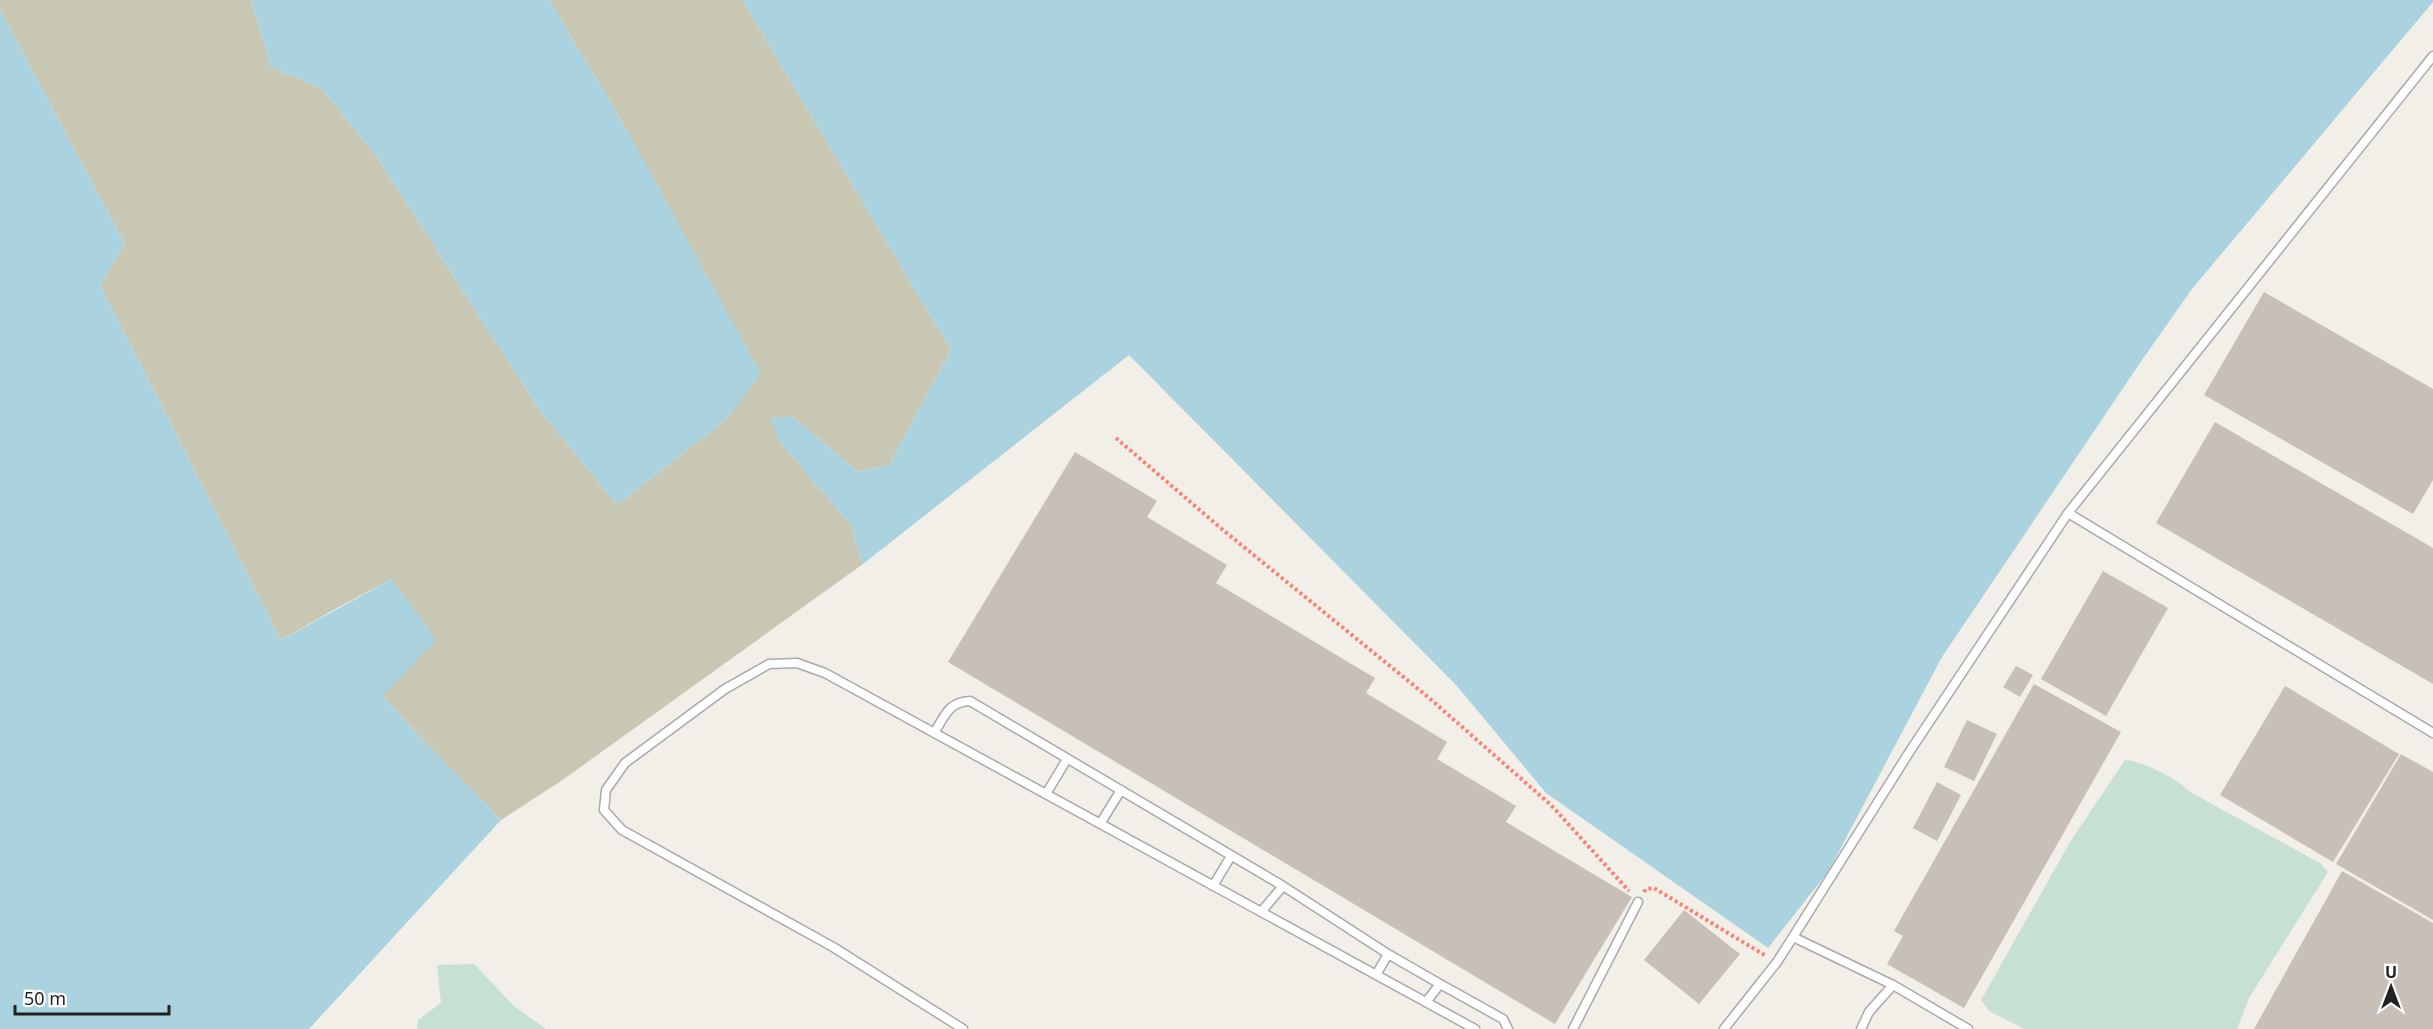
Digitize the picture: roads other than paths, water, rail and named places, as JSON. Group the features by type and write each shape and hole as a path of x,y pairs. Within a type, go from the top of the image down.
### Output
{"lane":[{"path":"1724,1029 1777,962 1910,751 2068,513 2433,56"},
{"path":"2068,513 2433,733"},
{"path":"963,1029 833,947 622,830 604,810 606,790 625,763 725,689 769,664 797,663 825,673 1475,1029"},
{"path":"934,733 952,705 970,701 1283,886 1388,954 1503,1019 1508,1029"},
{"path":"1046,794 1067,759"},
{"path":"1100,824 1121,790"},
{"path":"1213,885 1231,856"},
{"path":"1261,912 1283,886"},
{"path":"1573,1029 1638,902"},
{"path":"1793,937 1893,985 1968,1029"},
{"path":"1376,975 1388,954"},
{"path":"1426,1002 1440,984"},
{"path":"1861,1029 1869,1012 1893,985"}],"water":[{"path":"251,0 549,0 627,130 761,374 728,418 617,505 541,412 376,156 322,89 271,67"},
{"path":"742,0 2433,0 2433,2 2192,289 2142,360 1942,657 1828,872 1768,948 1546,793 1457,686 1129,355 863,564 850,524 779,441 771,418 792,416 858,472 889,465 951,350"},
{"path":"0,10 125,244 100,285 281,640 392,579 436,640 383,696 501,820 309,1029 0,1029"}]}
